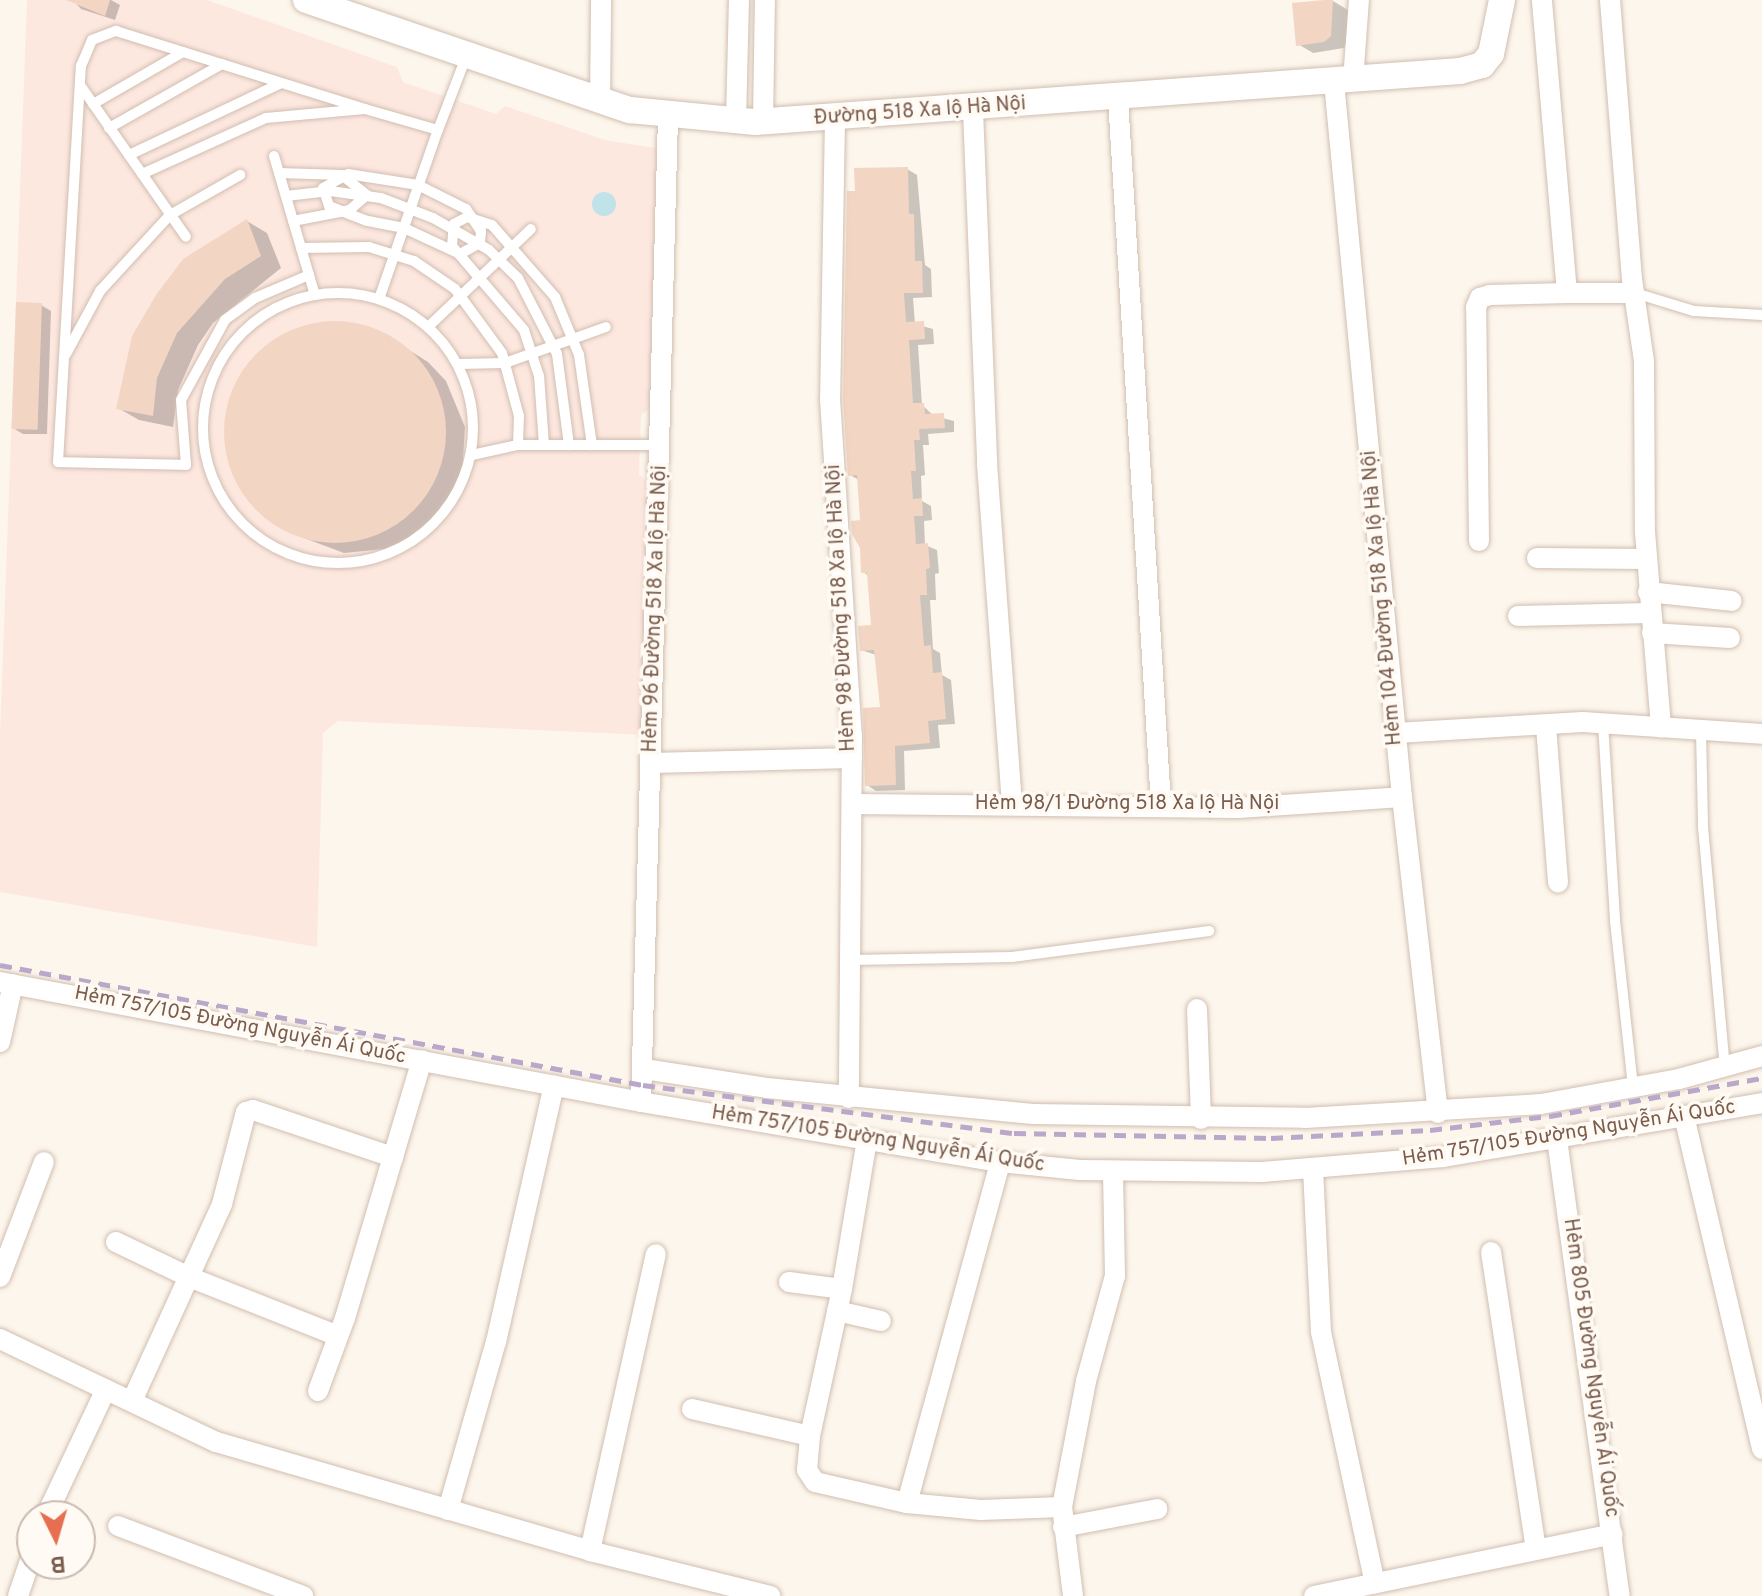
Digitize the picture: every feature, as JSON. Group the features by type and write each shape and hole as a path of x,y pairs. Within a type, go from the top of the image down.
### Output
{"street":[{"name":"Đường 518 Xa lộ Hà Nội","path":"306,0 600,102 668,116 763,122 973,110 1343,82 1482,65 1496,44 1502,0"},
{"path":"600,102 601,0"},
{"path":"736,121 739,0"},
{"path":"763,122 765,0"},
{"name":"Hẻm 104 Đường 518 Xa lộ Hà Nội","path":"1359,0 1343,82 1396,733 1438,1113"},
{"path":"1542,0 1567,293"},
{"path":"1610,0 1634,293 1644,361 1646,559 1661,727"},
{"path":"1118,98 1161,806"},
{"path":"973,110 987,464 1012,804"},
{"name":"Hẻm 96 Đường 518 Xa lộ Hà Nội","path":"641,1102 668,116"},
{"name":"Hẻm 98 Đường 518 Xa lộ Hà Nội","path":"835,118 831,409 852,758 853,960 849,1098"},
{"path":"1479,541 1476,307 1480,298 1490,295 1634,293"},
{"path":"1537,558 1646,559"},
{"path":"1518,616 1650,613 1732,601"},
{"path":"1650,613 1730,638"},
{"path":"1396,733 1603,723 1762,734"},
{"path":"1546,726 1558,883"},
{"path":"651,763 852,758"},
{"name":"Hẻm 98/1 Đường 518 Xa lộ Hà Nội","path":"852,804 1238,808 1402,797"},
{"path":"0,1042 7,983"},
{"name":"Hẻm 757/105 Đường Nguyễn Ái Quốc","path":"7,983 641,1102 1000,1162 1113,1172 1313,1169 1443,1157 1762,1103"},
{"path":"1197,1009 1201,1119"},
{"path":"644,1069 849,1098 1033,1114 1201,1119 1438,1113 1541,1104 1725,1067 1762,1056"},
{"path":"318,1391 338,1336 422,1060"},
{"path":"448,1510 496,1342 554,1085"},
{"path":"132,1401 222,1204 246,1112 253,1110 393,1157"},
{"path":"1684,1116 1762,1449"},
{"path":"867,1139 842,1289 810,1436 807,1470 815,1482 907,1503 1063,1517 1157,1509"},
{"name":"Hẻm 805 Đường Nguyễn Ái Quốc","path":"1557,1139 1620,1596"},
{"path":"0,1277 44,1162"},
{"path":"907,1503 1000,1162"},
{"path":"1313,1169 1321,1332 1375,1583"},
{"path":"1073,1596 1063,1517 1086,1381 1115,1276 1113,1172"},
{"path":"116,1242 189,1277 338,1336"},
{"path":"1491,1252 1536,1549"},
{"path":"590,1551 656,1254"},
{"path":"789,1282 842,1289"},
{"path":"837,1311 881,1321"},
{"path":"0,1339 216,1442 590,1551 770,1596"},
{"path":"54,1500 106,1389"},
{"path":"692,1409 810,1436"},
{"path":"118,1526 303,1596"},
{"path":"1314,1596 1613,1534"}],"lane":[{"path":"309,275 255,298 225,320 181,400 186,465 58,462 80,85 92,40 116,31 438,130"},
{"path":"93,104 183,52"},
{"path":"379,299 466,57"},
{"path":"109,128 222,64"},
{"path":"129,155 281,83"},
{"path":"80,85 186,237"},
{"path":"142,174 266,118 365,109"},
{"path":"274,156 315,295"},
{"path":"279,173 342,175 418,185 473,218 492,225 555,297 573,338 589,401 592,445"},
{"path":"64,360 100,291 170,215 240,175"},
{"path":"321,191 342,175"},
{"path":"342,175 367,195"},
{"path":"321,191 329,206 404,228 455,252 466,253 480,243 481,231 473,218"},
{"path":"286,196 321,191 367,195 410,209 480,243 518,278 553,346 565,389 569,445"},
{"path":"293,221 358,207 367,195"},
{"path":"453,228 473,218"},
{"path":"453,228 455,252 524,330 534,353 544,445"},
{"path":"428,327 531,229"},
{"path":"301,248 354,246 394,255 435,273 461,296 490,331 505,363 519,416 518,445"},
{"path":"1634,293 1694,311 1762,315"},
{"path":"315,295 379,299 428,327 458,364 472,408 472,455 457,494 432,527 397,551 356,563 314,562 274,548 241,523 216,489 203,450 208,394 216,368 241,333 275,308 315,295"},
{"path":"458,364 505,363 606,327"},
{"path":"472,455 518,445 660,445"},
{"path":"1603,723 1615,921 1633,1086"},
{"path":"1701,730 1703,827 1725,1067"},
{"path":"853,960 1012,957 1209,931"}],"shaded area":[{"path":"27,0 207,0 397,67 403,82 496,114 505,106 605,140 661,149 654,405 641,415 639,474 650,485 645,735 338,721 323,733 317,947 0,892 0,736"}],"water":[{"path":"604,192 612,196 616,204 612,212 604,216 596,212 592,204 596,196"}],"building":[{"path":"66,0 110,0 105,16"},
{"path":"1333,0 1331,36 1324,42 1296,46 1292,3"},
{"path":"908,167 909,214 914,214 915,261 922,261 923,293 904,293 906,322 924,321 925,339 909,340 913,403 924,403 925,414 944,413 945,428 919,429 920,440 914,440 916,471 911,471 913,499 922,498 923,516 914,516 916,544 928,543 930,568 926,569 927,595 920,595 924,646 931,645 933,673 942,672 946,719 928,721 930,743 895,746 896,785 865,786 863,708 880,707 874,650 860,651 858,626 871,625 867,573 861,573 860,548 852,534 851,521 860,520 857,475 848,476 843,399 847,191 855,191 854,168"},
{"path":"247,219 261,256 225,279 177,333 157,378 153,416 116,409 132,336 156,295 183,259"},
{"path":"16,302 42,303 38,430 12,429"},
{"path":"335,321 357,323 377,330 413,354 437,390 444,410 444,454 437,474 413,510 377,534 357,541 335,543 313,541 293,534 257,510 233,474 226,454 224,432 226,410 233,390 257,354 293,330 313,323"}],"railway":[{"path":"0,965 643,1085 1014,1133 1271,1138 1430,1130 1550,1116 1762,1078"}]}
